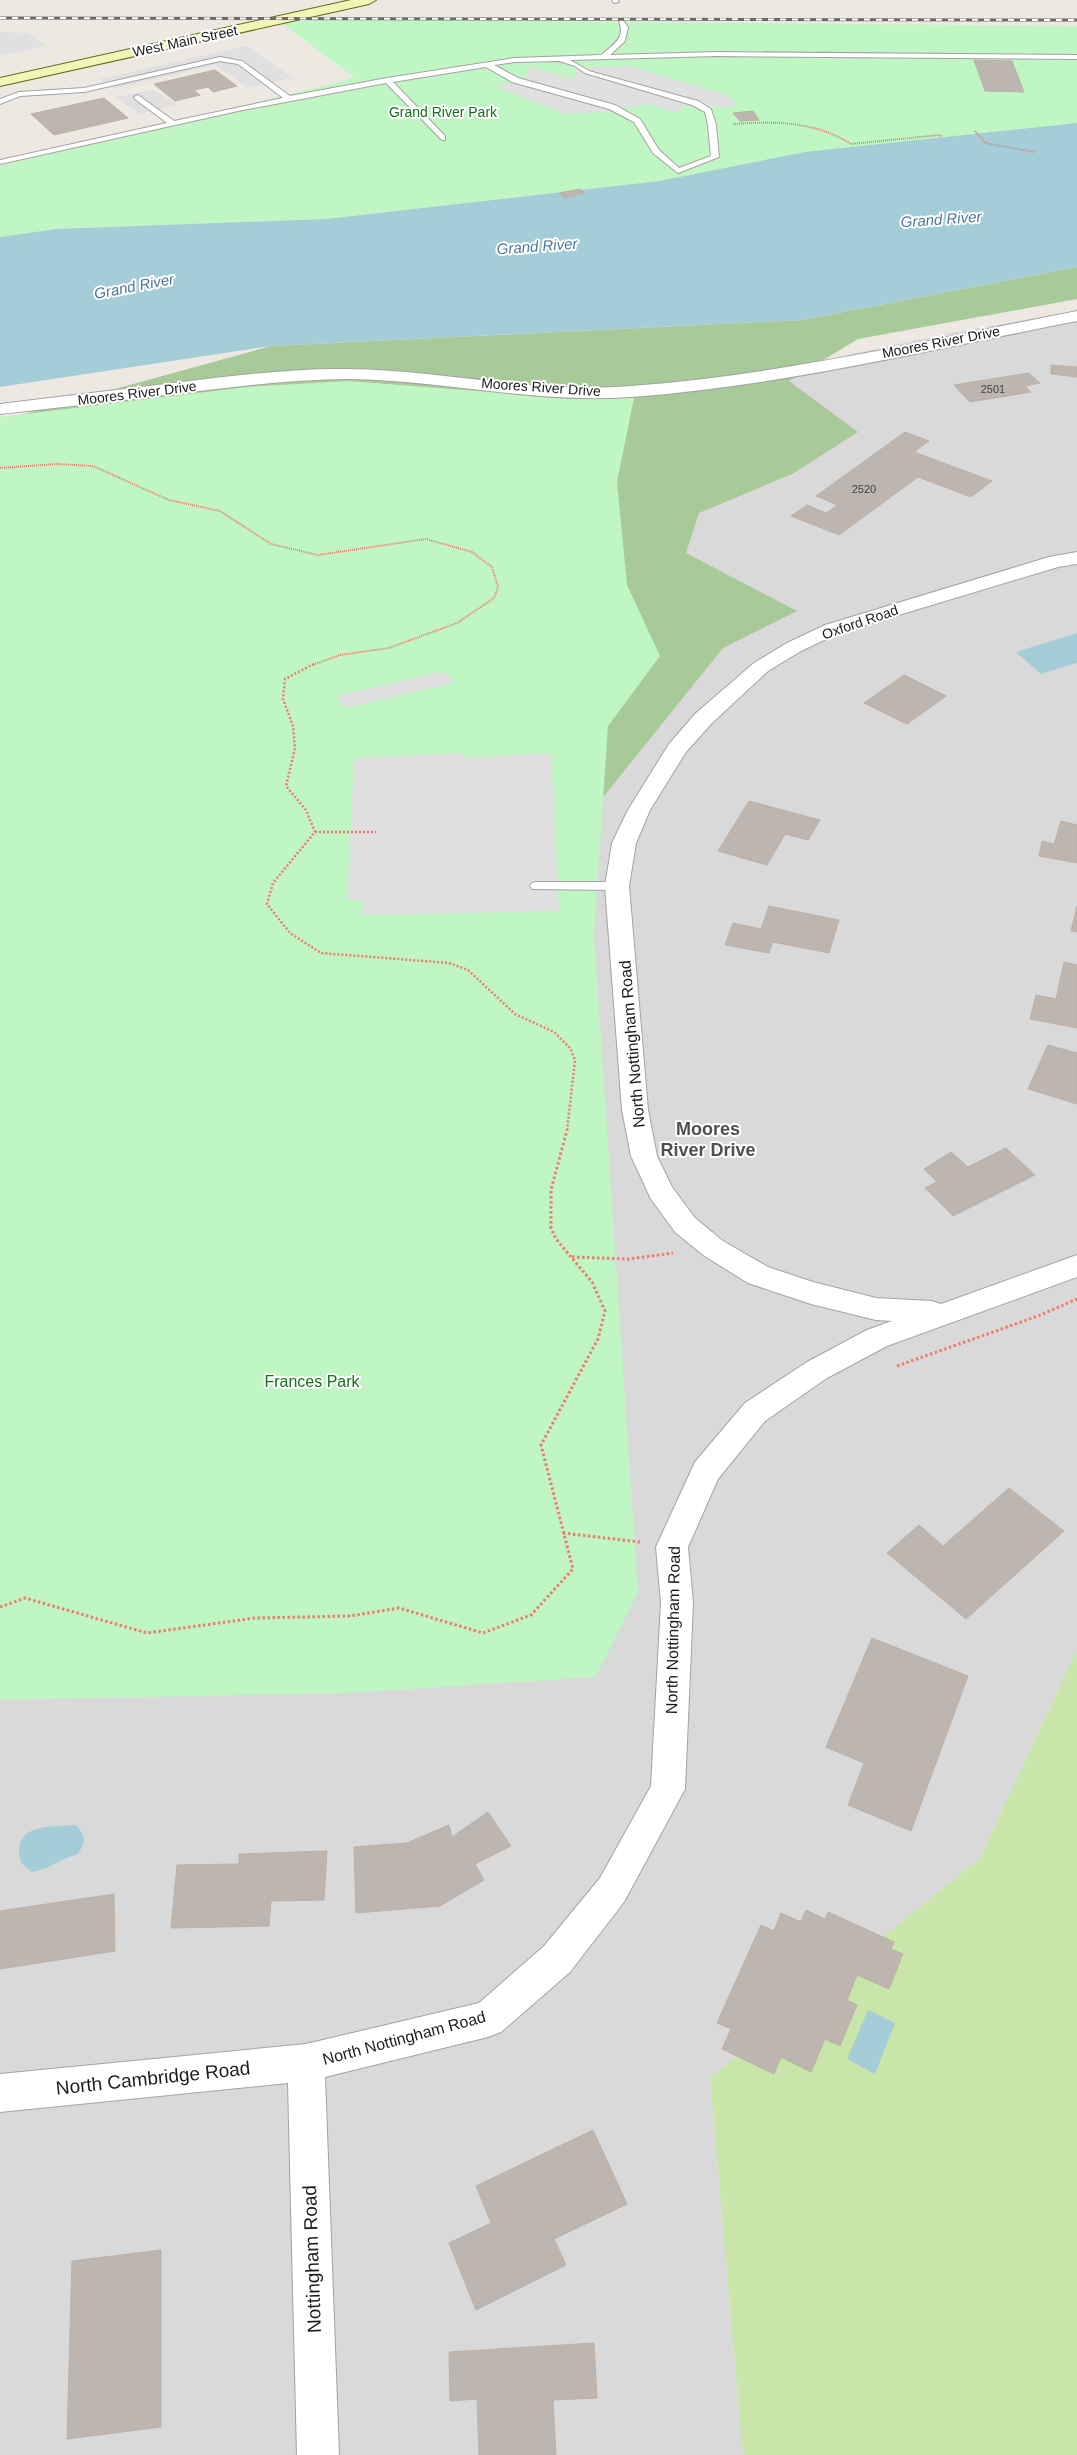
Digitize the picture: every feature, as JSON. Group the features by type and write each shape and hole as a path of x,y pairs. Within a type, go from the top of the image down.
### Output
{"main road":[{"name":"West Main Street","path":"0,73 331,0"},
{"name":"West Main Street","path":"0,82 369,0"}],"street":[{"name":"Moores River Drive","path":"0,410 239,381 335,374 398,376 575,393 630,392 721,382 820,366 1077,316"},
{"name":"Oxford Road","path":"678,748 704,718 733,690 761,667 794,647 832,629 911,604 1056,561 1077,558"},
{"name":"North Nottingham Road","path":"678,748 638,810 624,843 617,886 635,1110 644,1156 660,1192 685,1225 713,1248 758,1275 811,1293 876,1310 944,1313"},
{"path":"944,1313 1077,1266"},
{"name":"North Nottingham Road","path":"306,2063 488,2019 558,1959 612,1890 668,1789 677,1602 672,1547 706,1471 755,1412 817,1370 877,1338 944,1313"},
{"name":"North Cambridge Road","path":"0,2093 306,2063"},
{"name":"Nottingham Road","path":"306,2063 318,2455"}],"lane":[{"path":"604,56 618,46 625,35 626,28 622,21"},
{"path":"0,162 289,99 486,64 604,56 738,54 1077,57"},
{"path":"486,64 515,80 612,107 637,121 656,151 679,172 715,157 712,125 708,111 695,103 587,72 577,65 555,58"},
{"path":"0,102 20,94 84,90 220,59 240,62 289,99"},
{"path":"388,80 442,138"},
{"path":"138,97 172,123"},
{"path":"536,886 617,886"}],"path":[{"path":"712,125 767,121 784,122 842,136 851,144 940,135 942,138"},
{"path":"974,131 985,142 1035,152"},
{"path":"0,468 57,464 94,466 169,500 220,511 271,544 318,555 426,539 472,552 492,567 498,587 494,598 457,622 389,648 340,655 316,663 285,679 283,698 293,726 295,748 286,786 294,798 306,810 315,832"},
{"path":"315,832 376,832"},
{"path":"0,1607 25,1598 147,1633 255,1618 350,1616 399,1608 483,1633 530,1615 573,1569 541,1445 598,1339 605,1311 592,1282 556,1239 551,1228 551,1190 567,1133 575,1060 570,1048 554,1032 515,1014 468,970 440,962 321,953 303,945 292,936 274,919 267,904 273,883 290,865 315,832"},
{"path":"572,1257 629,1259 713,1248"},
{"path":"897,1366 1038,1316 1077,1299"},
{"path":"563,1533 672,1547"}],"shaded area":[{"path":"0,32 28,33 46,46 0,56"},
{"path":"246,46 293,78 248,88 215,65 113,89 100,79"},
{"path":"629,66 723,94 738,104 725,107 682,106 681,111 672,112 651,104 601,112 566,114 491,85 512,84 529,75 528,68 535,68 569,78 577,77 574,68"},
{"path":"153,90 177,104 139,114 116,97"},
{"path":"1077,311 1077,1650 980,1858 710,2078 743,2455 0,2455 0,1590 574,676 721,382 955,332"},
{"path":"445,671 453,683 344,708 337,696"},
{"path":"463,753 465,758 551,753 559,911 362,915 363,900 347,900 354,758"}],"green space":[{"name":"Grand River Park","path":"328,19 1077,26 1077,123 703,173 659,181 326,219 57,229 0,237 0,166 355,78 282,23"},
{"path":"1077,267 1077,299 858,339 789,381 858,432 792,474 699,513 686,553 797,611 723,648 604,796 529,708 24,414 271,346 802,320"},
{"name":"Frances Park","path":"348,381 529,395 634,398 617,482 627,585 660,656 608,726 594,935 638,1592 596,1677 348,1693 0,1700 0,417 247,387"},
{"path":"1077,1650 1077,2455 743,2455 710,2078 980,1858"}],"water":[{"name":"Grand River","path":"1077,123 1077,267 802,320 271,346 0,387 0,237 56,229 326,219 659,181 805,152"},
{"path":"1077,633 1077,663 1041,674 1016,652"},
{"path":"76,1825 82,1832 84,1839 78,1854 44,1869 32,1872 22,1863 19,1857 19,1850 25,1835 40,1828"},
{"path":"868,2010 895,2023 875,2074 847,2059"}],"building":[{"path":"974,60 1012,61 1024,92 985,91"},
{"path":"215,70 237,86 213,92 208,87 194,90 200,95 175,101 154,84"},
{"path":"104,98 128,118 54,135 31,114"},
{"path":"753,111 759,120 740,121 733,113"},
{"path":"580,189 585,193 564,198 559,193"},
{"path":"1051,365 1077,367 1077,377 1051,374"},
{"path":"1029,373 1040,383 1025,386 1031,392 970,402 954,385"},
{"path":"905,432 929,441 914,452 992,481 971,497 918,477 839,535 791,516 807,505 826,513 838,505 816,496"},
{"path":"904,675 946,696 907,724 864,703"},
{"path":"749,801 820,820 808,840 785,834 767,865 718,851"},
{"path":"1061,821 1077,825 1077,863 1039,856 1042,841 1054,844"},
{"path":"769,906 839,920 829,953 773,942 769,953 725,945 733,923 761,929"},
{"path":"1077,906 1077,932 1071,931"},
{"path":"1064,962 1077,965 1077,1028 1030,1019 1036,995 1056,999"},
{"path":"1048,1045 1077,1053 1077,1104 1028,1089"},
{"path":"1006,1148 1035,1175 953,1216 925,1188 937,1182 924,1169 951,1152 968,1167"},
{"path":"1009,1488 1064,1531 966,1619 887,1553 919,1525 943,1546"},
{"path":"872,1638 968,1676 911,1831 848,1805 864,1763 826,1747"},
{"path":"488,1812 511,1846 475,1864 484,1880 440,1906 356,1913 354,1847 407,1843 449,1825 452,1837"},
{"path":"327,1851 324,1900 271,1901 269,1926 171,1928 177,1865 239,1864 239,1854"},
{"path":"114,1894 115,1951 0,1969 0,1911"},
{"path":"806,1910 825,1919 828,1912 894,1942 891,1949 903,1954 889,1989 857,1975 847,2000 857,2005 840,2046 825,2039 811,2072 781,2057 774,2074 722,2049 731,2029 717,2023 761,1925 774,1931 781,1913 801,1922"},
{"path":"593,2130 627,2204 554,2239 566,2265 476,2310 449,2243 491,2223 476,2186"},
{"path":"161,2250 161,2427 67,2439 72,2261"},
{"path":"594,2343 597,2398 553,2400 556,2455 479,2455 477,2399 450,2401 449,2352"}],"railway":[{"path":"0,18 1077,20"}],"district":[{"name":"Moores River Drive","path":"708,1139"}]}
